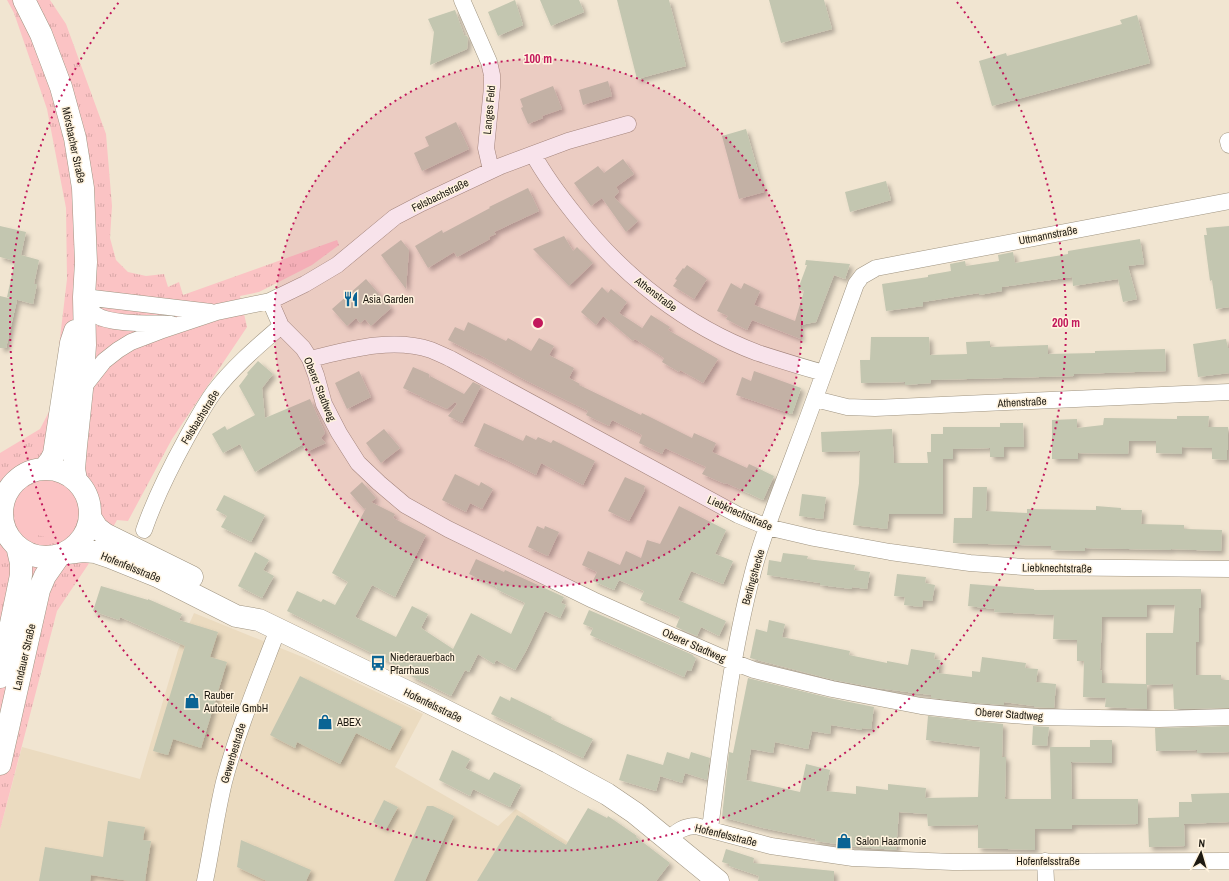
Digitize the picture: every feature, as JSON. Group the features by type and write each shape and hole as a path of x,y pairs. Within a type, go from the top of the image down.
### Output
{"main road":[{"name":"Mörsbacher Straße","path":"24,0 41,34 61,87 75,138 83,188 86,228 84,297 85,345 74,470 76,480"},
{"name":"Mörsbacher Straße","path":"44,469 54,454 72,343 84,297"},
{"path":"53,469 76,480 87,497 90,517 89,526 85,535 74,548 63,554 50,557 37,556 24,551 9,540 2,521 2,503 8,491 18,479 35,470 53,469"},
{"name":"Hofenfelsstraße","path":"90,517 97,528 106,534 242,603 268,624"},
{"name":"Landauer Straße","path":"0,677 21,575 21,563 9,540"},
{"name":"Hofenfelsstraße","path":"63,554 83,551 95,552 110,557 157,576 236,616 268,624 548,762 606,794 635,813 668,840"},
{"name":"Landauer Straße","path":"0,764 39,590 45,576 63,554"},
{"path":"668,840 718,881"}],"street":[{"name":"Langes Feld","path":"468,2 489,62 492,75 486,148 491,170"},
{"name":"Felsbachstraße","path":"82,389 104,361 131,342 217,312 270,301 305,284 337,265 395,217 422,203 491,170 568,141 628,124"},
{"name":"Athenstraße","path":"533,154 559,195 598,243 622,268 645,287 698,324 727,339 757,352 824,373"},
{"name":"Uttmannstraße","path":"868,272 876,268 1229,201"},
{"name":"Berlingshecke","path":"710,829 724,714 733,662 754,570 767,528 856,284 862,276 868,272"},
{"name":"Felsbachstraße","path":"179,325 116,322 102,318 89,309 84,297 217,312"},
{"path":"270,301 281,326"},
{"name":"Felsbachstraße","path":"144,530 154,501 174,461 196,420 214,393 230,373 281,326"},
{"name":"Oberer Stadtweg","path":"281,326 303,348 310,359 324,404 339,433 358,463 379,484 405,505 503,557 593,600 733,662 754,670 832,689 921,706 974,712 1089,718 1158,719 1229,717"},
{"name":"Liebknechtstraße","path":"310,359 359,347 384,345 410,345 431,350 451,359 712,501 767,528 890,552 970,563 1024,567 1229,569"},
{"name":"Athenstraße","path":"815,399 829,404 847,407 875,408 1229,392"},
{"name":"Gewerbestraße","path":"205,881 215,820 224,780 268,624"},
{"name":"Hofenfelsstraße","path":"668,840 679,830 688,826 696,826 771,846 853,858 953,862 1229,861"},
{"path":"1046,861 1046,881"}],"shaded area":[{"path":"194,613 305,658 423,714 395,767 498,826 516,809 630,881 0,881 0,830 22,747 140,779 178,650"}],"green space":[{"path":"7,0 50,0 66,24 106,134 112,206 110,238 116,260 128,272 146,276 164,274 168,287 179,282 183,295 337,240 339,245 312,265 259,292 240,296 247,327 172,439 128,521 117,520 57,611 0,830 0,453 40,429 52,406 67,279 66,208 47,109 14,13"},
{"path":"48,480 59,484 68,490 74,497 78,506 76,524 71,533 63,541 19,531 15,522 15,504 18,497 29,486"}],"building":[{"path":"515,0 523,25 498,36 488,12"},
{"path":"540,0 579,0 584,12 551,26"},
{"path":"617,0 669,0 686,66 637,79"},
{"path":"769,0 824,0 832,29 781,43"},
{"path":"455,10 464,35 468,38 467,49 430,65 434,32 428,19"},
{"path":"1137,15 1150,63 992,106 979,61 1006,53 1007,56 1122,24 1120,20"},
{"path":"608,81 612,96 583,105 579,90"},
{"path":"553,86 562,109 542,116 543,118 528,124 521,108 523,107 520,99"},
{"path":"456,122 469,149 422,171 414,153 429,146 425,137"},
{"path":"746,129 764,192 739,199 722,136"},
{"path":"623,159 634,174 616,187 619,192 614,197 638,221 626,232 602,198 591,206 574,183 598,166 604,173"},
{"path":"886,181 891,200 850,212 845,192"},
{"path":"528,188 539,211 494,232 496,234 489,237 490,239 457,257 454,252 428,268 415,246 442,230 443,233 490,208 489,207"},
{"path":"0,226 26,232 21,255 39,260 34,284 37,284 33,304 7,297 15,261 0,257"},
{"path":"1229,226 1229,307 1216,309 1212,280 1210,281 1204,235 1207,235 1206,228"},
{"path":"564,236 573,251 577,247 593,263 569,286 533,249"},
{"path":"1140,239 1144,264 1128,266 1137,299 1123,302 1118,279 1073,286 1072,277 1002,287 1002,291 923,302 923,306 886,311 882,284 928,277 928,275 951,271 950,264 965,261 966,266 999,261 998,255 1013,252 1015,263 1068,254 1068,251"},
{"path":"401,240 409,250 406,289 381,255"},
{"path":"806,260 850,264 845,279 834,275 816,322 800,325 801,339 752,320 747,330 726,319 728,316 717,311 731,283 741,289 744,283 760,291 754,305 795,321 804,291 798,289 807,265 805,265"},
{"path":"687,265 707,279 694,299 673,286 677,280 675,279"},
{"path":"366,279 391,308 371,326 365,319 360,323 356,318 347,326 332,309"},
{"path":"602,287 608,293 611,289 627,302 619,313 642,328 641,330 651,315 670,327 668,330 718,359 703,383 662,362 664,358 635,339 633,341 603,316 596,325 581,312"},
{"path":"0,296 17,300 6,348 0,348"},
{"path":"468,322 506,341 508,338 531,351 539,338 554,346 549,355 574,368 569,378 580,384 579,385 641,415 642,413 692,438 694,433 716,443 712,452 747,468 749,464 774,476 763,500 702,474 706,467 665,448 662,454 639,443 642,435 612,420 609,426 586,415 588,411 448,340 455,327 464,331"},
{"path":"871,337 929,337 930,355 967,354 966,342 990,341 990,347 1048,345 1048,354 1165,349 1166,371 1074,374 1074,376 931,380 931,383 905,385 905,382 861,383 860,360 870,360"},
{"path":"1226,339 1229,348 1229,373 1198,377 1193,344"},
{"path":"258,361 273,374 262,388 265,418 310,399 325,433 321,438 326,443 306,452 303,444 255,472 240,444 223,453 212,434 225,426 227,430 255,415 239,386 248,374 247,373"},
{"path":"413,367 429,374 429,379 430,376 464,394 473,382 481,386 462,423 448,416 457,404 455,402 447,409 403,388"},
{"path":"359,371 371,397 347,409 335,383"},
{"path":"754,371 801,388 792,414 736,395 742,377 751,381"},
{"path":"1177,416 1209,416 1208,427 1228,427 1227,460 1212,459 1212,448 1182,447 1182,454 1156,453 1156,441 1129,441 1128,454 1078,453 1078,459 1052,459 1052,420 1077,419 1077,428 1103,425 1104,418 1177,419"},
{"path":"484,423 523,441 526,435 536,440 538,437 551,443 553,440 595,461 583,485 541,463 536,475 474,446"},
{"path":"1000,423 1023,423 1024,447 1004,447 1004,457 990,457 990,448 953,449 953,459 943,459 943,514 889,514 887,529 853,525 859,483 860,451 822,452 821,432 892,429 894,463 928,463 927,452 931,452 931,434 943,434 943,427 1000,427"},
{"path":"384,429 400,448 381,463 366,443"},
{"path":"455,474 479,486 481,482 493,489 482,509 470,503 466,512 442,500"},
{"path":"625,477 645,486 645,490 629,521 608,511"},
{"path":"362,482 376,498 371,502 395,514 393,518 426,535 395,597 372,585 355,617 396,637 412,606 428,614 421,628 453,649 471,613 511,634 525,603 496,589 497,587 469,574 476,559 504,572 505,570 564,597 561,603 566,605 560,618 545,611 515,670 496,660 494,664 478,654 469,672 465,670 451,696 411,676 412,673 287,611 297,591 321,602 323,599 335,605 348,582 332,573 366,508 364,509 350,493"},
{"path":"973,487 987,487 986,511 1027,513 1027,509 1096,510 1096,506 1121,508 1121,510 1142,510 1141,524 1184,525 1184,529 1222,530 1221,551 1085,548 1085,551 1051,550 1051,546 953,543 954,518 972,518"},
{"path":"802,494 826,497 823,519 799,516"},
{"path":"224,495 265,515 251,542 221,527 227,516 216,510"},
{"path":"679,506 726,530 715,554 733,561 723,584 691,571 678,600 726,621 719,636 701,627 697,636 676,627 680,617 640,600 644,591 619,580 614,590 593,581 597,572 582,565 588,551 620,565 626,551 641,558 647,540 660,544"},
{"path":"537,526 544,529 545,526 559,532 548,556 528,547"},
{"path":"255,552 269,560 263,570 274,576 262,598 238,586"},
{"path":"783,553 808,556 807,559 855,565 854,570 870,572 867,589 852,587 852,589 820,585 820,583 767,575 769,560 781,562"},
{"path":"897,574 926,577 925,583 935,585 932,601 923,600 922,607 904,605 905,597 894,596"},
{"path":"970,584 1034,590 1201,589 1201,608 1199,608 1199,642 1196,642 1196,675 1221,675 1221,680 1229,680 1229,708 1174,709 1173,684 1147,685 1147,709 1105,707 1106,698 1083,697 1084,661 1077,661 1077,640 1053,639 1054,615 994,612 995,609 968,606","holes":["1147,605 1175,605 1173,633 1146,633 1146,684 1102,683 1102,671 1100,670 1102,617 1147,617"]},
{"name":"Rauber Autoteile GmbH","path":"101,586 148,599 182,614 179,620 218,632 210,657 227,662 201,748 173,739 168,755 153,751 185,646 120,617 119,620 93,611"},
{"path":"589,610 693,655 696,658 691,671 687,670 684,677 590,635 593,628 583,624"},
{"path":"769,620 785,624 782,637 850,651 849,655 887,663 887,661 908,665 911,649 935,653 934,659 940,660 938,673 972,677 972,671 980,672 982,657 1026,663 1025,668 1038,669 1036,682 1056,684 1054,708 1034,707 1004,702 1004,705 931,698 931,695 877,688 834,680 750,658 756,629 767,632"},
{"name":"ABEX","path":"300,676 402,727 390,750 356,733 340,764 297,742 295,748 270,735"},
{"path":"748,678 874,707 871,729 862,728 862,730 831,725 830,734 812,731 808,749 775,742 773,753 751,749 746,780 800,792 806,764 830,770 826,791 856,794 856,786 888,790 888,784 926,788 925,798 978,797 980,747 926,740 928,716 1003,724 1002,757 1006,757 1005,799 1051,799 1050,747 1090,747 1090,740 1112,740 1112,763 1071,762 1072,799 1138,799 1138,824 1072,825 1072,829 1035,829 1035,850 978,848 978,825 928,826 927,814 899,812 896,850 815,841 816,839 763,828 722,817 729,752 733,753"},
{"path":"500,696 510,701 511,697 552,717 551,719 593,739 583,758 491,714"},
{"path":"1033,726 1049,727 1047,746 1032,745"},
{"path":"1229,726 1229,752 1197,753 1197,750 1156,751 1155,728"},
{"path":"452,750 470,759 465,768 489,780 494,772 521,785 510,807 473,789 470,796 439,780"},
{"path":"667,752 689,759 691,752 710,758 707,780 685,773 682,783 660,776 656,791 619,780 627,754 663,765"},
{"path":"1229,793 1229,822 1184,824 1185,846 1149,847 1148,818 1179,817 1179,802 1192,802 1191,794"},
{"path":"384,800 398,807 386,829 373,822"},
{"path":"427,806 433,806 454,816 425,881 394,881"},
{"path":"588,808 607,818 608,816 637,836 636,837 670,863 656,881 477,881 517,815 566,845"},
{"path":"108,821 145,827 143,840 151,841 145,881 130,881 91,875 90,881 39,881 45,847 103,857"},
{"path":"241,840 311,870 306,881 267,881 237,867"},
{"path":"726,849 754,858 753,863 834,871 834,881 758,881 759,876 729,866 729,864 722,862"}],"place":[{"name":"Asia Garden","path":"351,299"},
{"name":"Niederauerbach Pfarrhaus","path":"378,663"},
{"name":"Rauber Autoteile GmbH","path":"192,701"},
{"name":"ABEX","path":"325,722"},
{"name":"Salon Haarmonie","path":"844,841"}]}
